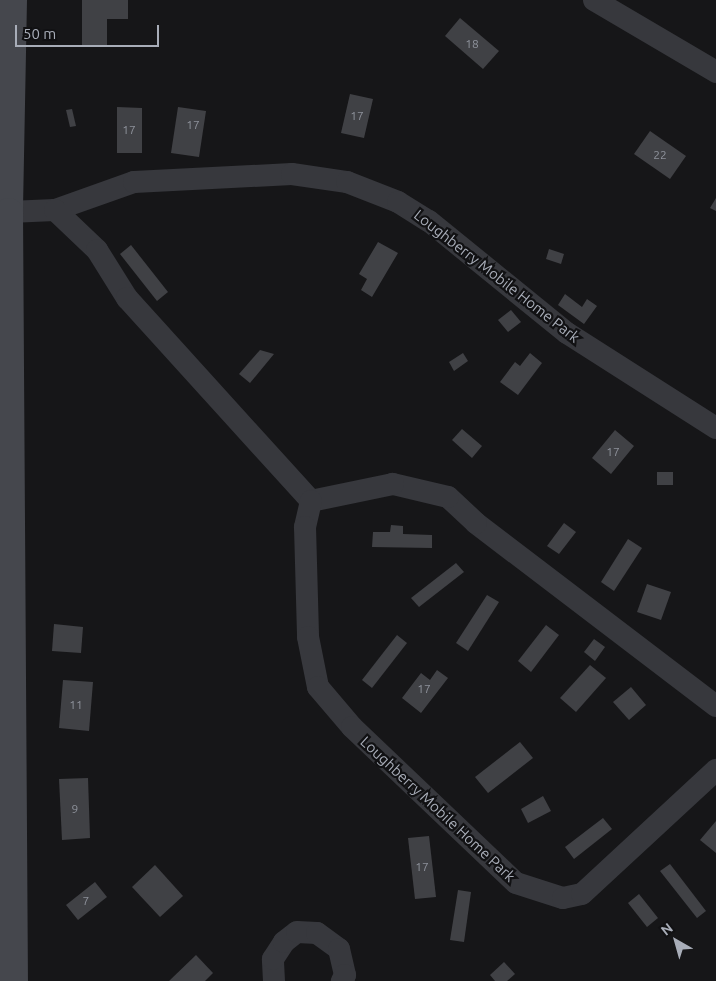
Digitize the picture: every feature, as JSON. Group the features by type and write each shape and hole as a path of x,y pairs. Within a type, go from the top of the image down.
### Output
{"street":[{"path":"13,0 9,212 5,722 14,981"},
{"path":"594,0 716,72"},
{"name":"Loughberry Mobile Home Park","path":"9,212 55,210 134,182 292,174 347,182 398,202 429,221 567,333 716,428"},
{"path":"55,210 97,250 126,298 311,501 393,484 448,496 476,523 716,706"},
{"name":"Loughberry Mobile Home Park","path":"311,501 305,527 308,637 318,687 352,727 516,883 556,897 582,894 716,770"},
{"path":"274,981 273,959 284,942 297,932 317,933 339,949 345,975 342,981"}],"building":[{"path":"82,0 128,0 128,19 107,19 107,46 82,46"},
{"path":"460,18 499,51 483,69 445,36"},
{"path":"350,94 373,99 364,138 341,133"},
{"path":"117,107 142,108 142,153 117,153"},
{"path":"178,107 206,111 199,157 171,153"},
{"path":"72,109 76,126 70,127 66,110"},
{"path":"650,131 686,156 670,179 634,154"},
{"path":"716,198 716,211 710,208"},
{"path":"378,242 398,253 372,297 361,290 367,279 359,274"},
{"path":"131,245 168,292 157,301 120,254"},
{"path":"549,249 564,254 561,264 546,259"},
{"path":"565,294 582,307 587,299 597,306 584,324 558,305"},
{"path":"511,310 521,322 508,332 498,320"},
{"path":"260,350 274,354 250,383 239,374"},
{"path":"463,353 468,361 454,371 449,362"},
{"path":"530,353 542,363 518,395 500,382 515,362 520,366"},
{"path":"462,429 482,446 472,458 452,440"},
{"path":"615,430 634,446 611,474 592,458"},
{"path":"657,472 673,472 673,485 657,485"},
{"path":"564,523 576,532 559,554 547,546"},
{"path":"391,525 403,526 403,534 432,535 432,548 372,547 373,532 390,532"},
{"path":"628,539 642,548 614,591 601,582"},
{"path":"456,563 464,572 419,607 411,598"},
{"path":"647,584 671,592 661,620 637,612"},
{"path":"487,595 499,602 468,651 456,643"},
{"path":"54,624 83,627 81,653 52,651"},
{"path":"546,625 559,635 531,672 518,661"},
{"path":"397,635 407,643 372,688 362,680"},
{"path":"594,639 605,647 595,661 584,652"},
{"path":"590,665 606,678 576,712 560,698"},
{"path":"437,670 448,678 421,713 402,698 421,673 430,680"},
{"path":"63,680 93,682 89,731 59,728"},
{"path":"631,687 646,705 629,720 613,702"},
{"path":"520,742 533,758 488,793 475,777"},
{"path":"88,778 90,838 62,840 59,779"},
{"path":"543,796 551,811 528,823 521,809"},
{"path":"603,818 612,829 574,859 565,847"},
{"path":"716,821 716,853 700,840"},
{"path":"429,836 436,897 415,899 408,838"},
{"path":"670,864 706,911 697,918 660,871"},
{"path":"155,865 183,896 160,917 132,887"},
{"path":"95,882 107,897 78,920 66,905"},
{"path":"458,890 471,892 464,942 450,940"},
{"path":"639,894 658,918 647,927 628,903"},
{"path":"196,955 213,973 205,981 169,981"},
{"path":"504,962 515,974 507,981 495,981 490,975"}]}
